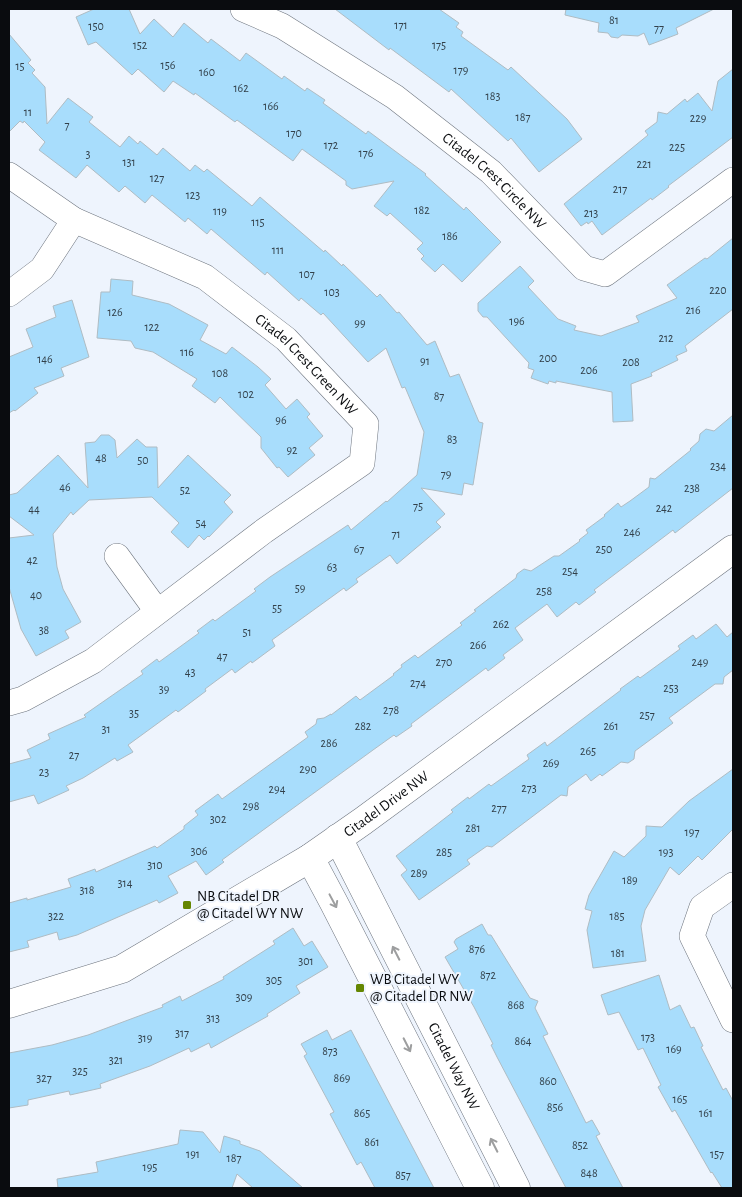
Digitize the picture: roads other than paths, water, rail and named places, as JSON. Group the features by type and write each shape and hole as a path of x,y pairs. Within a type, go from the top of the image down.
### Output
{"street":[{"name":"Citadel Crest Circle NW","path":"243,9 282,26 396,97 491,172 584,268 605,274 733,180"},
{"name":"Citadel Crest Green NW","path":"9,175 74,220 205,277 286,339 366,424 362,463 264,531 93,661 23,699 9,703"},
{"path":"9,294 42,269 74,220"},
{"name":"Citadel Drive NW","path":"9,1004 122,968 310,858 731,555"},
{"path":"117,556 157,611"},
{"name":"Citadel Way NW","path":"338,838 509,1186"},
{"path":"310,858 480,1188"},
{"path":"733,886 702,908 692,936 733,1020"}],"place":[{"name":"NB Citadel DR @ Citadel WY NW","path":"187,905"},
{"name":"WB Citadel WY @ Citadel DR NW","path":"360,988"}]}
